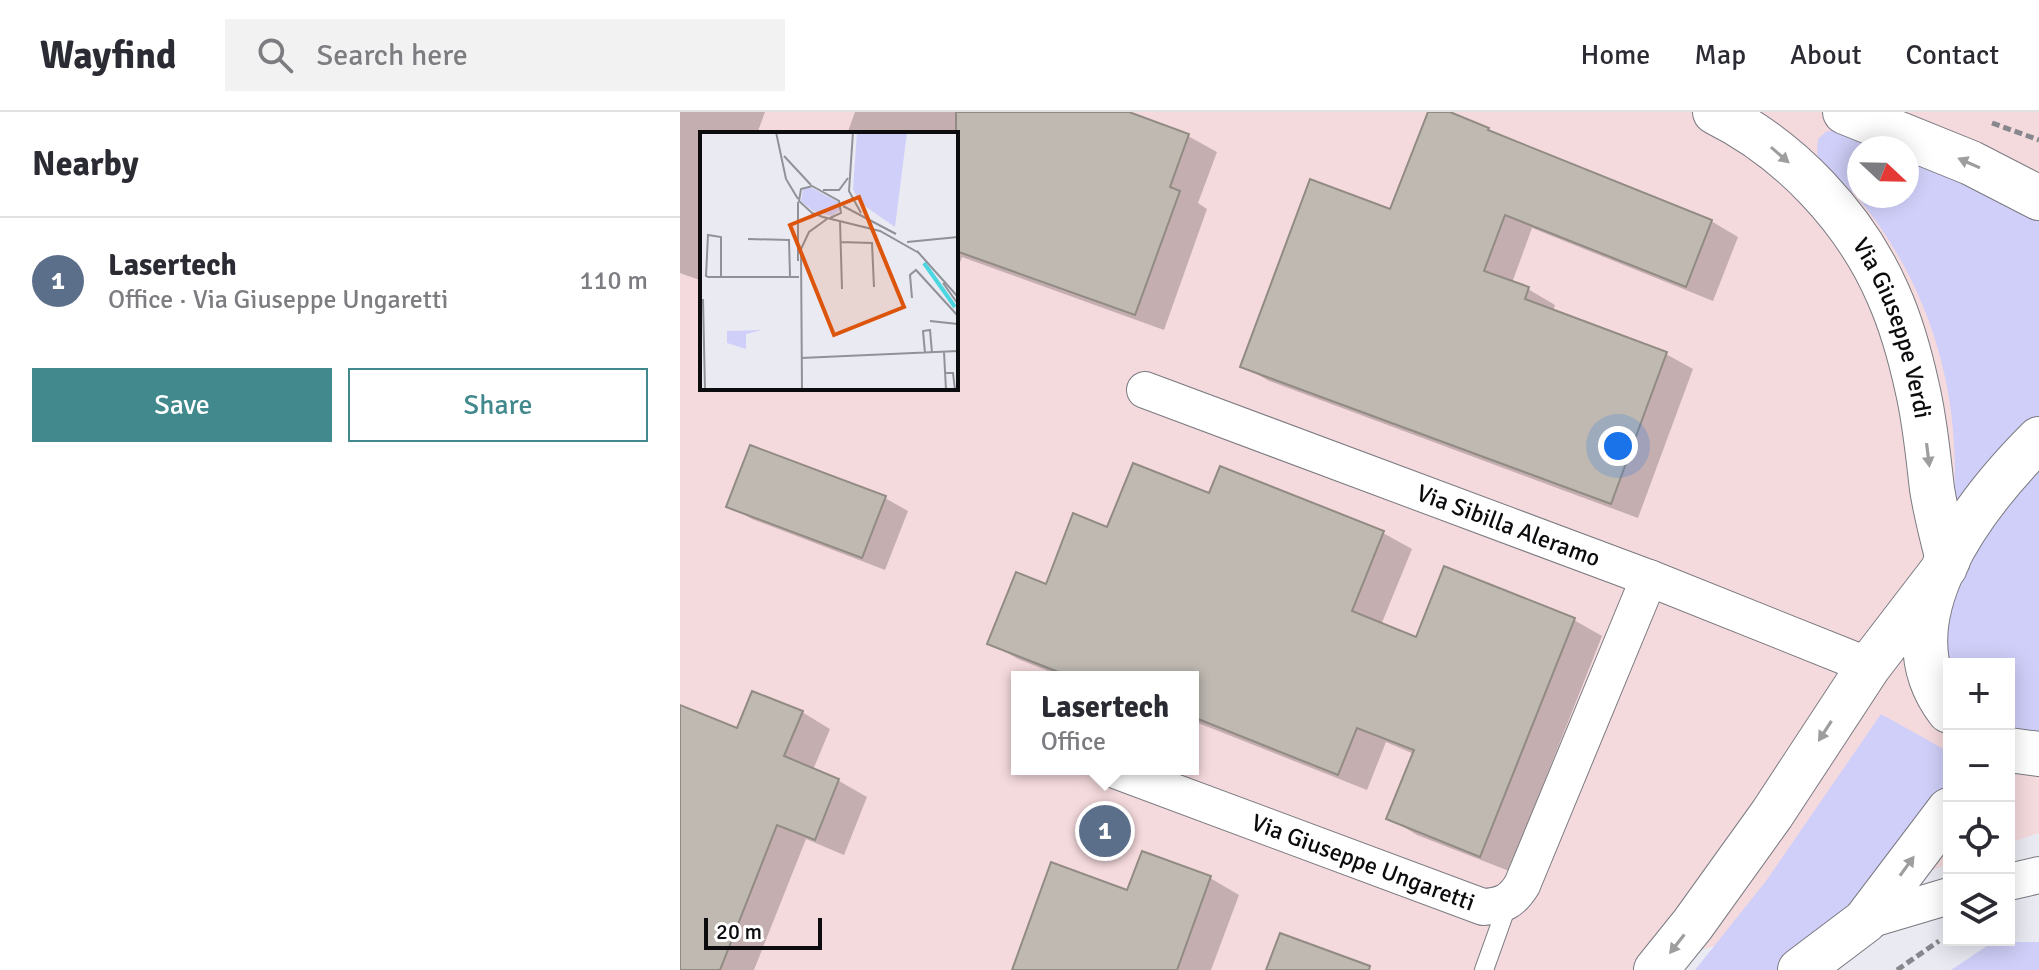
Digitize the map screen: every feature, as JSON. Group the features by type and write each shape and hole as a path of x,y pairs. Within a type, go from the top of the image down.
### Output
{"main road":[{"name":"Via Giuseppe Verdi","path":"1715,112 1755,134 1811,184 1859,241 1887,290 1918,388 1947,564"},
{"path":"1845,112 1971,163 2039,198"},
{"path":"1943,700 1933,683 1925,649 1930,604 1964,530 1986,498 2039,439"},
{"path":"1656,970 1772,814 1869,666 1947,564"},
{"path":"1800,970 1865,921 1943,818"}],"street":[{"name":"Via Sibilla Aleramo","path":"1145,390 1649,578 1869,666"},
{"name":"Via Giuseppe Ungaretti","path":"1128,775 1483,907 1508,903 1522,885 1649,578"},
{"path":"2015,881 2039,875"},
{"path":"1865,921 1943,898"}],"lane":[{"path":"1484,970 1508,903"}],"path":[{"path":"1987,121 2039,140"},
{"path":"1897,970 1943,938"}],"shaded area":[{"path":"680,112 2039,112 2039,833 2015,841 2015,658 1943,658 1943,866 1644,970 680,970"},
{"path":"1827,131 1854,136 1847,136 1847,187 1820,161 1818,139"},
{"path":"1919,158 2010,202 2039,220 2039,417 2020,434 1952,518 1955,475 1948,391 1924,309 1907,271 1866,208 1919,208"},
{"path":"2039,468 2039,734 2015,730 2015,658 1949,658 1950,610 1959,584 1987,533"},
{"path":"1881,714 1943,749 1943,841 1779,970 1695,970 1766,881"},
{"path":"2039,942 2039,970 1951,970 1987,946"}],"building":[{"path":"956,112 1129,112 1189,134 1170,187 1180,191 1135,315 958,252"},
{"path":"1428,112 1450,112 1712,220 1686,287 1505,215 1484,271 1529,287 1525,299 1667,352 1611,504 1240,367 1310,179 1390,209"},
{"path":"750,445 886,496 862,558 726,507"},
{"path":"1133,463 1209,493 1220,466 1384,531 1352,611 1416,637 1444,566 1575,618 1480,857 1386,819 1414,750 1357,728 1338,775 1199,719 1199,671 1056,671 987,644 1016,572 1046,584 1073,513 1107,527"},
{"path":"752,691 803,711 784,756 839,779 815,840 777,825 720,970 680,970 680,705 737,728"},
{"path":"1142,851 1211,876 1177,970 1012,970 1051,862 1127,890"},
{"path":"1280,933 1370,966 1369,970 1266,970"}],"place":[{"name":"Lasertech","path":"1105,831"}]}
